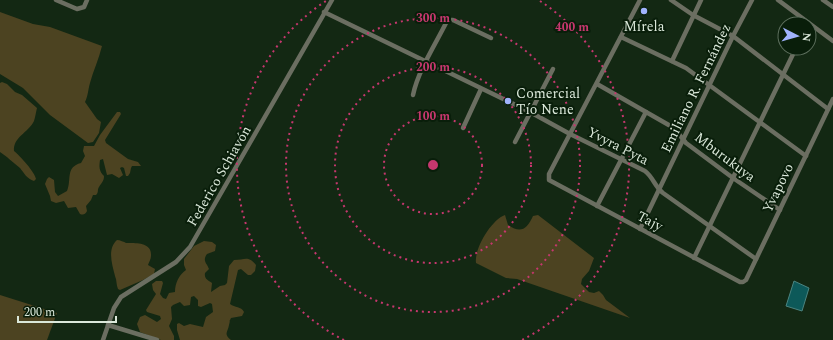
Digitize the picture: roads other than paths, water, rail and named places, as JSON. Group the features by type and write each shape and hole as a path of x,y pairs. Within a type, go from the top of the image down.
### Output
{"street":[{"path":"56,0 77,9 84,7 87,0"},
{"name":"Federico Schiavón","path":"103,340 117,302 121,297 176,262 190,246 332,0"},
{"path":"570,134 640,0"},
{"path":"671,0 694,15 733,36 828,109"},
{"path":"672,61 701,0"},
{"name":"Emiliano R. Fernández","path":"640,229 733,36 752,0"},
{"path":"778,0 799,16"},
{"path":"823,0 831,4"},
{"name":"Yvyra Pyta","path":"324,12 530,112 570,134 645,171 650,174 659,190 756,259"},
{"path":"413,95 415,86 426,62 449,20 453,20 490,38"},
{"path":"817,29 833,41"},
{"path":"621,37 686,68 806,156"},
{"path":"694,258 792,56"},
{"path":"515,142 553,69"},
{"name":"Mburukuya","path":"597,84 674,128 686,143 733,178 780,210"},
{"path":"463,128 481,89"},
{"name":"Yvapovo","path":"740,282 746,280 833,99"},
{"path":"597,206 646,112"},
{"name":"Tajy","path":"570,134 549,174 549,180 740,282"},
{"path":"108,325 157,340"}],"water":[{"path":"794,281 809,288 802,311 786,306"}],"place":[{"name":"Mírela","path":"644,11"},
{"name":"Comercial Tío Nene","path":"508,101"}]}
